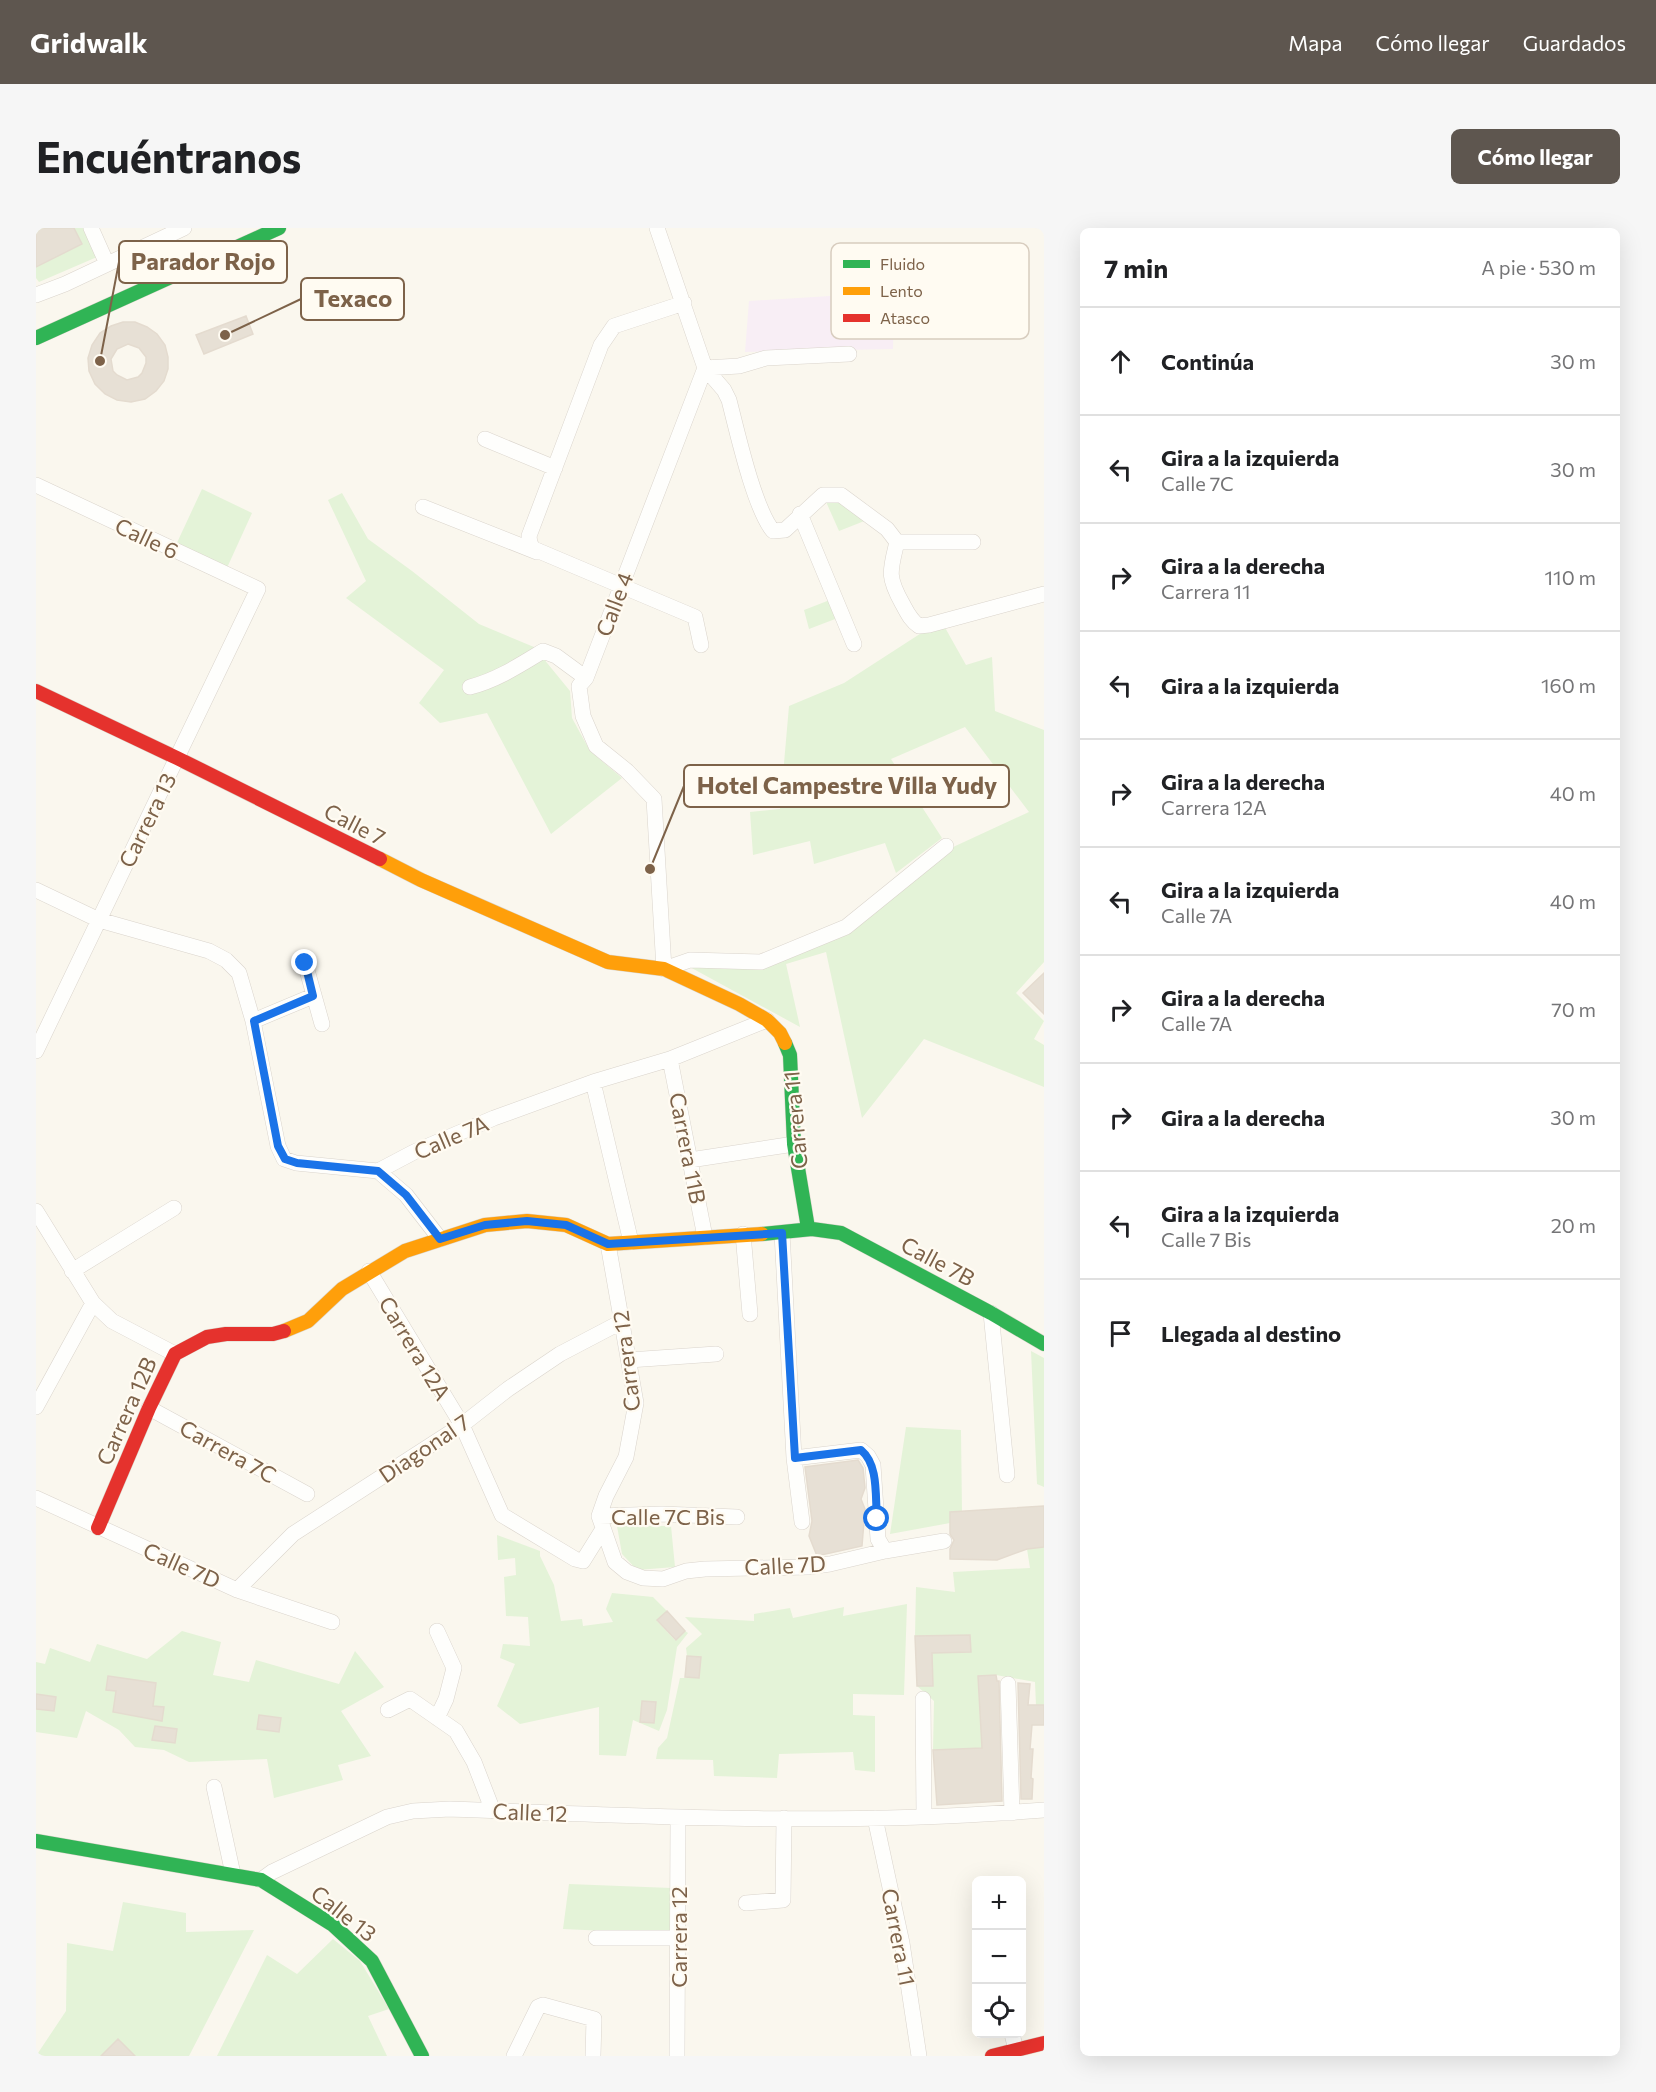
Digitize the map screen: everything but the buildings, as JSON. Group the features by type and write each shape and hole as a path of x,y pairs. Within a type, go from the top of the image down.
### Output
{"street":[{"path":"91,228 107,264"},
{"path":"36,295 184,228"},
{"path":"36,338 279,228"},
{"path":"657,228 705,368 724,390 729,400 752,484 768,525 773,531 785,530 823,495 841,495 887,530 897,542"},
{"path":"620,586 534,549 530,544 529,536 602,345 614,326 684,303"},
{"path":"705,368 739,366 766,358 849,354"},
{"name":"Calle 4","path":"664,969 654,799 627,771 596,746 583,716 579,686 586,678 705,368"},
{"path":"485,439 555,468"},
{"name":"Calle 6","path":"36,485 258,589"},
{"path":"423,507 695,617 701,645"},
{"path":"800,514 854,644"},
{"path":"897,542 974,542"},
{"path":"897,542 891,569 891,583 912,621 919,626 1044,594"},
{"name":"Carrera 13","path":"36,1051 258,589"},
{"path":"470,687 502,675 543,651 556,656 586,678"},
{"name":"Calle 7","path":"36,691 177,758 421,880 608,962 664,969 739,1004 767,1020"},
{"path":"664,969 690,960 761,962 846,927 946,846"},
{"path":"36,890 99,920 209,951 226,960 239,973 254,1021 278,1146 285,1159 297,1163 378,1171 406,1195 440,1239"},
{"path":"305,963 322,1024"},
{"path":"254,1021 313,996"},
{"name":"Calle 7A","path":"378,1171 414,1152 494,1119 593,1082 670,1059 767,1020"},
{"name":"Carrera 11","path":"767,1020 780,1033 790,1055 794,1144 808,1228"},
{"name":"Carrera 11B","path":"670,1059 705,1237"},
{"path":"593,1082 632,1242"},
{"path":"690,1161 794,1144"},
{"path":"72,1271 174,1208"},
{"path":"36,1212 93,1303 112,1321 175,1354"},
{"name":"Carrera 12B","path":"98,1528 149,1408 175,1354 207,1337 226,1334 273,1334 292,1329 309,1321 342,1289 405,1251 485,1225 527,1221 566,1225 608,1244"},
{"name":"Calle 7B","path":"608,1244 782,1233 808,1228 825,1228 841,1233 1044,1344"},
{"path":"782,1233 795,1458 802,1522"},
{"path":"743,1234 750,1314"},
{"name":"Carrera 12","path":"462,1425 501,1515 575,1559 584,1561 601,1522 606,1496 626,1457 636,1403 608,1244"},
{"name":"Carrera 12A","path":"369,1271 462,1425"},
{"path":"36,1407 93,1303"},
{"path":"991,1313 1007,1475"},
{"name":"Diagonal 7","path":"237,1590 293,1534 462,1425 508,1389 560,1354 623,1321"},
{"path":"629,1360 716,1354"},
{"name":"Carrera 7C","path":"149,1408 307,1494"},
{"path":"795,1458 861,1450 868,1456 873,1465 878,1539 885,1551"},
{"name":"Calle 7D","path":"36,1498 237,1590 332,1622"},
{"name":"Calle 7C Bis","path":"601,1522 662,1514 737,1517"},
{"name":"Calle 7D","path":"601,1522 615,1562 627,1572 643,1578 663,1579 686,1571 705,1569 830,1564 885,1551 944,1541"},
{"path":"436,1631 454,1668 446,1700 437,1718"},
{"path":"1008,1684 1012,1812"},
{"path":"388,1710 410,1699 456,1731 474,1762 493,1811"},
{"path":"923,1699 924,1816"},
{"path":"214,1786 233,1874"},
{"name":"Calle 12","path":"261,1880 272,1872 387,1817 413,1811 493,1811 678,1818 875,1818 1044,1810"},
{"name":"Carrera 12","path":"677,2056 678,1818"},
{"path":"746,1903 783,1900 784,1818"},
{"name":"Carrera 11","path":"875,1818 902,1943 919,2056"},
{"path":"36,1841 261,1880"},
{"name":"Calle 13","path":"261,1880 333,1926 372,1961 422,2056"},
{"path":"596,1938 678,1938"},
{"path":"514,2056 538,2007 543,2005 594,2019 593,2056"},
{"path":"1013,2038 1016,2050"},
{"path":"992,2056 1044,2043"}],"shaded area":[{"path":"831,296 831,339 893,339 893,349 745,352 749,301"}],"green space":[{"path":"36,228 84,228 97,257 39,282 36,278"},
{"path":"202,489 252,513 226,570 175,547"},
{"path":"342,493 368,539 479,624 534,647 570,691 572,718 590,751 622,778 551,834 487,713 440,723 419,703 444,670 346,598 366,581 328,500"},
{"path":"823,495 841,495 872,518 839,531"},
{"path":"835,598 843,616 809,629 804,610"},
{"path":"943,624 966,665 992,657 995,711 1044,730 1044,962 1016,993 1044,1021 1034,1039 1044,1045 1044,1087 924,1039 862,1118 826,952 786,964 800,1027 688,966 764,969 849,929 951,848 1029,812 965,727 891,759 942,838 896,873 885,843 814,864 810,841 753,855 750,812 780,809 789,706 844,683 926,630"},
{"path":"1031,1351 1044,1358 1044,1487 1037,1484"},
{"path":"906,1427 961,1430 962,1513 950,1523 890,1534"},
{"path":"617,1526 671,1526 675,1567 637,1570 622,1554"},
{"path":"497,1535 540,1551 540,1556 554,1585 561,1621 582,1619 583,1626 613,1622 606,1609 612,1593 653,1597 667,1611 657,1621 675,1640 685,1631 688,1633 677,1647 667,1710 659,1731 633,1720 626,1756 599,1755 599,1707 520,1724 497,1706 515,1664 500,1658 503,1644 530,1646 528,1617 506,1616 504,1577 516,1575 515,1558 498,1560"},
{"path":"1044,1547 1044,1705 1036,1706 1035,1682 996,1675 978,1676 982,1748 933,1750 934,1701 917,1686 933,1686 932,1653 970,1652 970,1635 915,1636 916,1587 955,1592 953,1572 1030,1568 1027,1549"},
{"path":"907,1604 904,1695 853,1694 853,1715 875,1716 875,1772 855,1770 853,1752 779,1754 777,1778 714,1776 713,1760 656,1759 658,1748 667,1738 680,1678 699,1678 701,1657 687,1656 686,1648 702,1634 685,1617 754,1621 754,1614 790,1608 793,1618 844,1607 843,1616"},
{"path":"182,1631 221,1642 213,1675 249,1682 256,1660 339,1684 355,1651 384,1687 341,1711 371,1756 338,1765 343,1780 274,1798 267,1759 189,1762 164,1750 135,1747 119,1730 86,1711 77,1738 36,1732 36,1662 45,1664 50,1648 90,1662 97,1644 147,1659"},
{"path":"569,1884 671,1888 671,1934 563,1929"},
{"path":"123,1902 186,1913 186,1932 254,1930 189,2056 36,2056 66,2011 67,1943 113,1951"},
{"path":"333,1939 360,1961 389,2009 368,2016 387,2056 217,2056 267,1955 297,1974"}],"traffic: fast":[{"path":"36,338 279,228"},
{"path":"785,1043 790,1055 794,1144 808,1228"},
{"path":"762,1234 812,1229 841,1233 1044,1344"},
{"path":"36,1841 261,1880 333,1925 372,1961 422,2056"}],"traffic: slow":[{"path":"380,859 421,880 608,962 664,969 739,1004 767,1020 780,1033 785,1043"},
{"path":"284,1331 308,1321 342,1289 405,1251 485,1225 527,1221 566,1225 608,1244 762,1234"}],"traffic: jam":[{"path":"36,691 380,859"},
{"path":"98,1528 149,1408 175,1354 207,1337 226,1334 273,1334 284,1331"},
{"path":"992,2056 1044,2043"}],"place":[{"name":"Texaco","path":"225,335"},
{"name":"Parador Rojo","path":"100,361"},
{"name":"Hotel Campestre Villa Yudy","path":"650,869"}],"route":[{"path":"305,963 313,996 254,1021 278,1146 285,1159 297,1163 378,1171 406,1195 440,1239 485,1225 527,1221 566,1225 608,1244 782,1233 795,1458 861,1450 873,1465 877,1519"}]}
